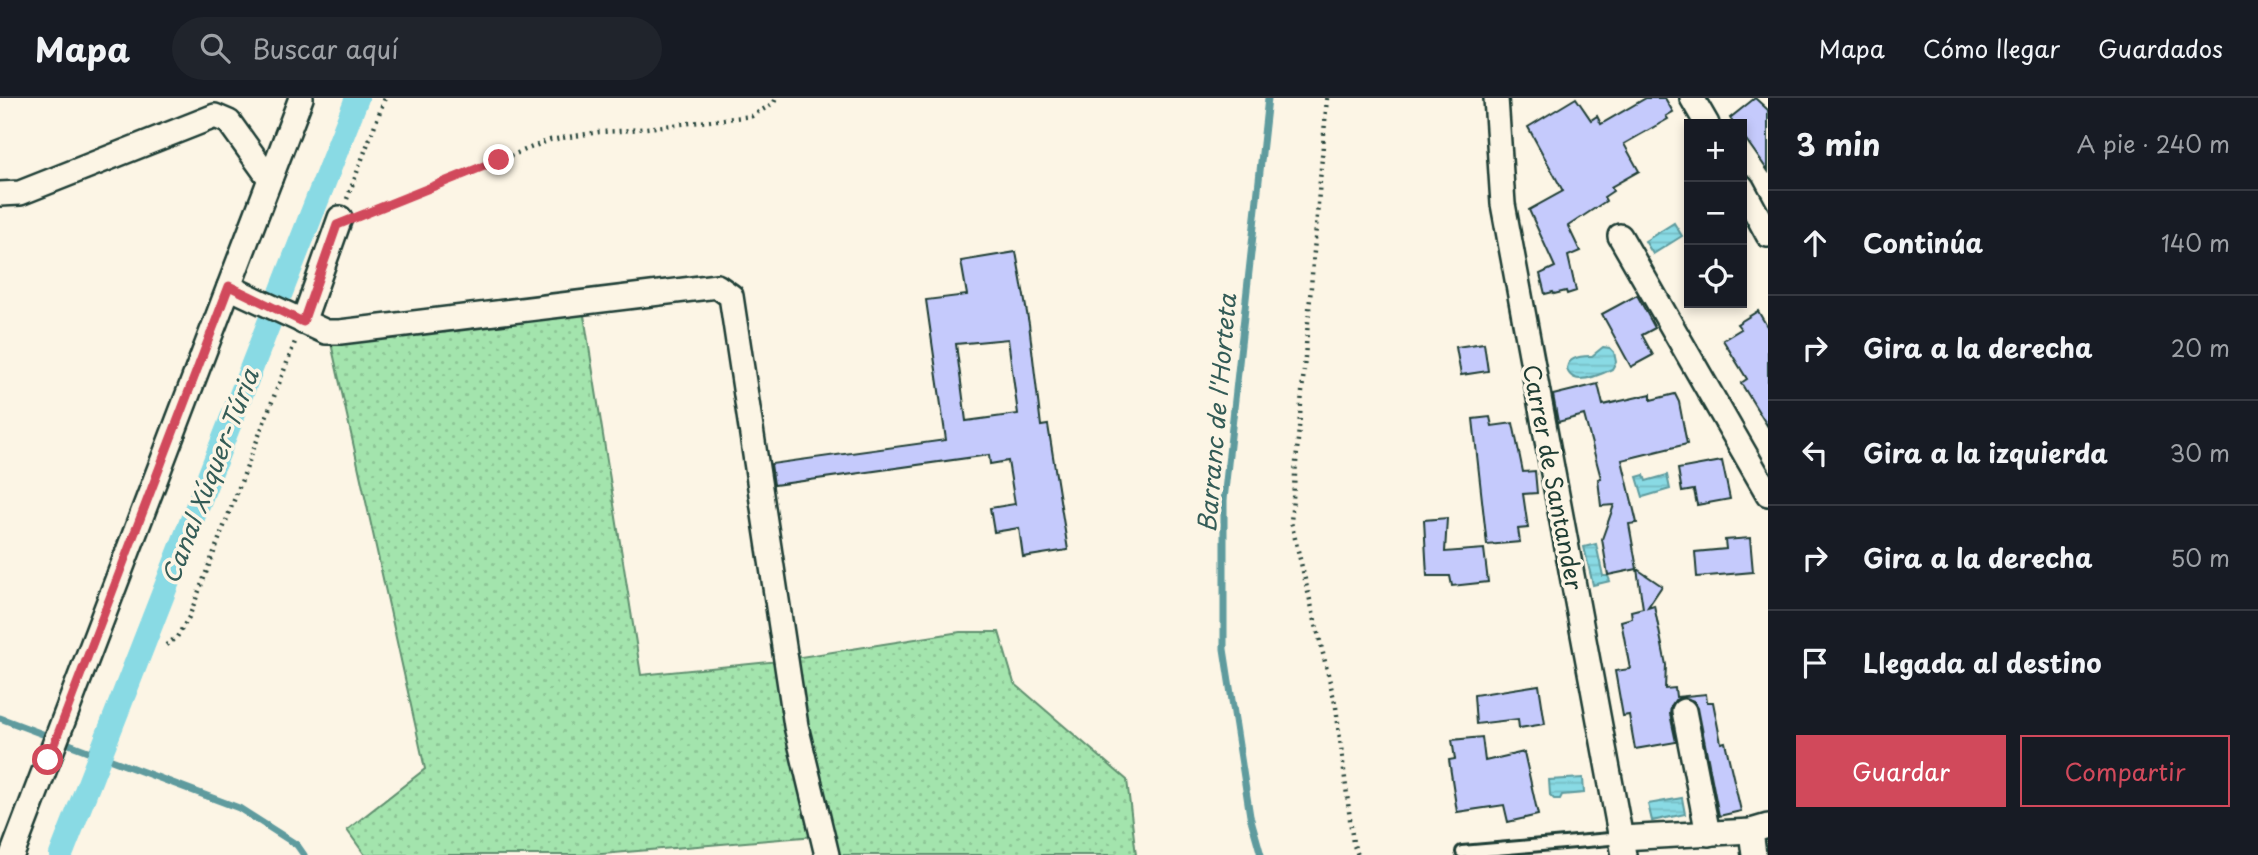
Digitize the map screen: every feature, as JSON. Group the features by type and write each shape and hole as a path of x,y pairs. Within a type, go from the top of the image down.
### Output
{"street":[{"path":"12,855 301,98"},
{"name":"Carrer de Santander","path":"1496,98 1503,204 1623,847"},
{"path":"1692,98 1704,119"},
{"path":"0,194 20,193 215,116 229,122 270,178"},
{"path":"1747,196 1768,235"},
{"path":"299,320 338,221"},
{"path":"1620,236 1768,494"},
{"path":"229,286 326,332 717,286 731,296 796,726 827,855"},
{"path":"1684,711 1708,834"},
{"path":"1623,847 1760,828 1754,855"}],"lane":[{"path":"1462,852 1623,847"}],"path":[{"path":"338,221 385,98"},
{"path":"338,221 550,141 599,132 752,117 774,103 776,98"},
{"path":"1327,98 1291,522 1336,707 1353,843 1358,855"},
{"path":"166,645 177,637 189,617 299,320"}],"green space":[{"path":"583,309 641,675 780,661 815,836 590,855 365,855 347,830 425,769 331,343"},
{"path":"960,632 999,632 1014,683 1127,780 1136,855 834,855 803,725 794,658"}],"water":[{"path":"1674,223 1682,236 1653,254 1645,241"},
{"path":"1603,347 1614,352 1616,362 1612,369 1584,379 1571,375 1567,367 1573,359 1592,356"},
{"path":"1644,475 1646,481 1667,475 1670,489 1643,497 1637,477"},
{"path":"1596,544 1603,576 1608,576 1610,581 1593,585 1584,547"},
{"path":"1583,778 1584,793 1562,795 1560,799 1554,799 1550,795 1549,780"},
{"path":"1682,798 1685,814 1652,821 1648,804"}],"building":[{"path":"1576,98 1591,120 1597,116 1601,124 1646,98 1665,98 1673,112 1666,116 1668,119 1624,144 1639,171 1611,187 1613,191 1604,197 1606,201 1568,226 1580,251 1568,256 1576,291 1567,294 1566,291 1545,294 1540,274 1555,267 1529,210 1563,191 1528,127"},
{"path":"1755,98 1768,110 1768,171 1747,141 1747,119 1730,118"},
{"path":"1016,252 1029,324 1041,426 1048,425 1068,550 1023,557 1019,528 994,532 990,508 1015,504 1008,461 990,464 989,455 774,485 771,464 946,440 926,300 967,295 961,261","holes":["1008,339 1018,414 966,421 956,344"]},
{"path":"1637,295 1655,328 1642,335 1653,355 1631,367 1602,314"},
{"path":"1758,311 1768,328 1768,427 1741,383 1747,379 1723,340 1741,329 1737,324"},
{"path":"1484,343 1488,371 1461,375 1456,347"},
{"path":"1598,384 1603,405 1651,394 1651,400 1675,394 1687,444 1622,460 1637,523 1629,524 1637,569 1608,575 1602,539 1614,505 1601,506 1598,479 1601,478 1584,415 1558,422 1553,395"},
{"path":"1490,417 1492,426 1513,423 1523,472 1535,471 1537,493 1523,494 1528,528 1518,529 1520,542 1487,545 1473,419"},
{"path":"1722,461 1730,499 1697,505 1694,490 1682,492 1678,469"},
{"path":"1447,518 1445,552 1484,549 1488,582 1452,586 1450,576 1427,576 1424,520"},
{"path":"1750,538 1753,572 1697,577 1695,552 1726,549 1725,540"},
{"path":"1637,569 1662,586 1648,607 1654,605 1666,665 1665,689 1675,688 1676,697 1706,694 1707,702 1713,702 1721,743 1725,742 1741,811 1719,816 1698,708 1694,701 1682,697 1675,700 1671,706 1676,742 1635,749 1629,715 1623,716 1615,671 1630,669 1621,621 1632,618 1631,611 1643,608"},
{"path":"1539,685 1545,724 1519,728 1518,719 1476,724 1474,695"},
{"path":"1482,737 1485,761 1524,752 1538,815 1508,822 1504,805 1457,812 1449,760 1455,759 1452,740"}],"waterway":[{"name":"Canal Xúquer-Túria","path":"61,855 357,98"},
{"name":"Barranc de l'Horteta","path":"1261,855 1250,816 1224,649 1224,500 1268,98"},
{"path":"0,718 239,808 297,845 304,855"}],"route":[{"path":"48,760 229,286 303,322 337,225 499,160"}]}
